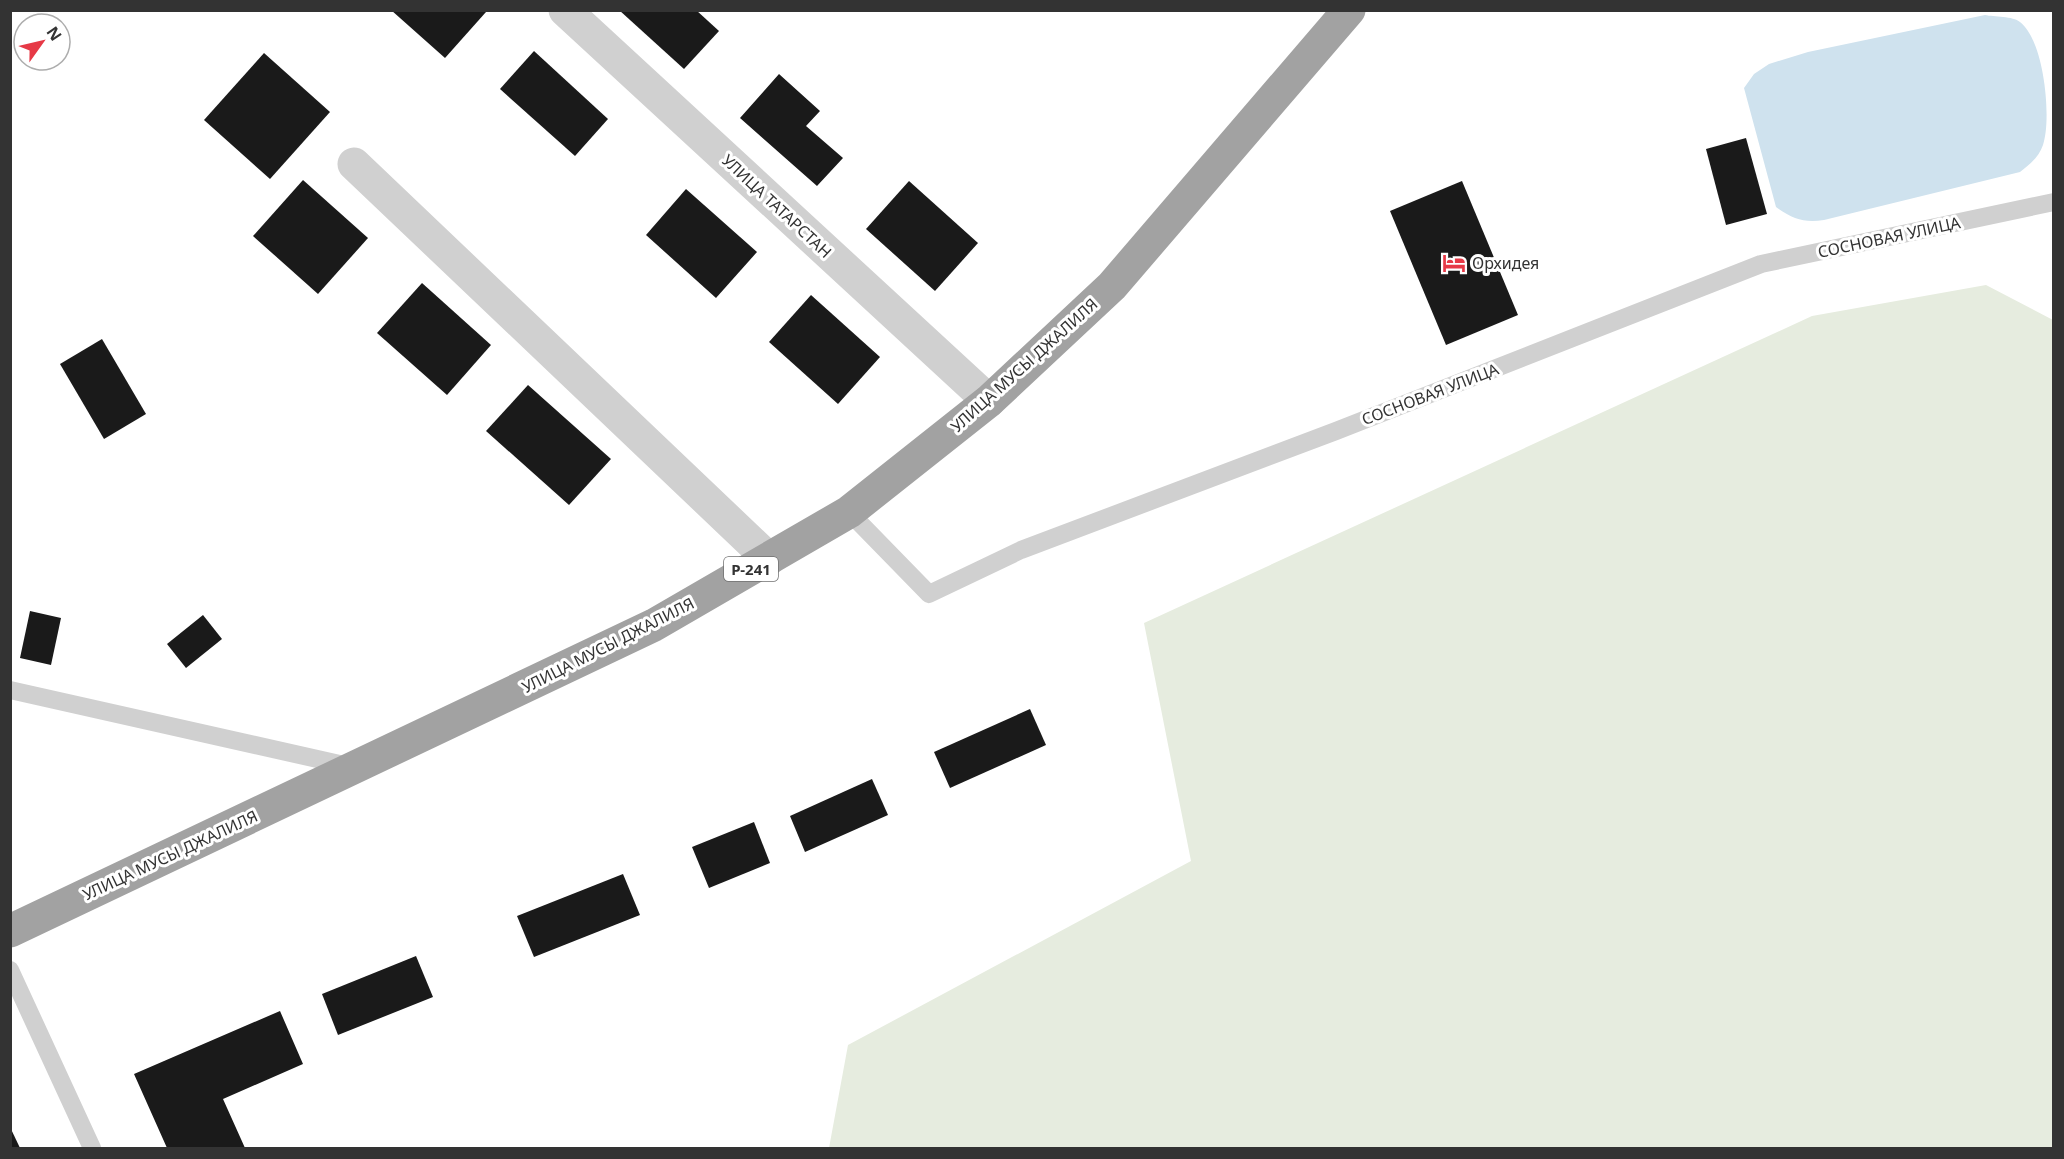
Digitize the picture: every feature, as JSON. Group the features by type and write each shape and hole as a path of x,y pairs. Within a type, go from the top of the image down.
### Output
{"highway":[{"name":"УЛИЦА МУСЫ ДЖАЛИЛЯ","path":"10,931 654,625 849,512 989,401 1112,286 1349,10"}],"street":[{"name":"УЛИЦА ТАТАРСТАН","path":"565,10 989,401"},
{"path":"354,164 769,559"}],"lane":[{"name":"СОСНОВАЯ УЛИЦА","path":"849,512 929,594 1021,550 1336,431 1761,264 2054,202"},
{"path":"10,690 355,767"},
{"path":"10,970 92,1149"}],"shaded area":[{"path":"1986,285 2053,320 2053,1148 829,1148 848,1045 1191,861 1144,623 1812,316"}],"water":[{"path":"1985,15 2017,20 2028,31 2035,45 2044,80 2047,117 2043,145 2031,163 2020,172 1824,220 1799,219 1776,207 1744,88 1754,74 1769,64 1808,52"}],"building":[{"path":"391,10 484,10 486,12 445,58"},
{"path":"619,10 696,10 719,31 684,69"},
{"path":"534,51 608,119 575,156 500,89"},
{"path":"264,53 330,112 270,179 204,120"},
{"path":"779,74 820,111 806,126 843,158 817,186 740,118"},
{"path":"1746,138 1767,214 1726,225 1706,149"},
{"path":"303,180 368,238 318,294 253,236"},
{"path":"909,181 978,243 935,291 866,229"},
{"name":"Орхидея","path":"1462,181 1518,315 1446,345 1390,211"},
{"path":"686,189 757,252 716,298 646,235"},
{"path":"422,283 491,345 447,395 377,333"},
{"path":"811,295 880,357 838,404 769,342"},
{"path":"102,339 146,414 104,439 60,364"},
{"path":"528,385 611,459 569,505 486,431"},
{"path":"30,611 61,618 51,665 20,658"},
{"path":"203,615 222,639 186,668 167,644"},
{"path":"1030,709 1046,745 950,788 934,752"},
{"path":"872,779 888,815 805,852 790,816"},
{"path":"754,822 770,863 709,888 692,847"},
{"path":"623,874 640,915 534,957 517,916"},
{"path":"416,956 433,997 338,1035 322,994"},
{"path":"280,1011 303,1064 223,1099 245,1148 167,1148 134,1074"},
{"path":"10,1127 20,1148 10,1148"}],"place":[{"name":"Орхидея","path":"1454,263"}]}
